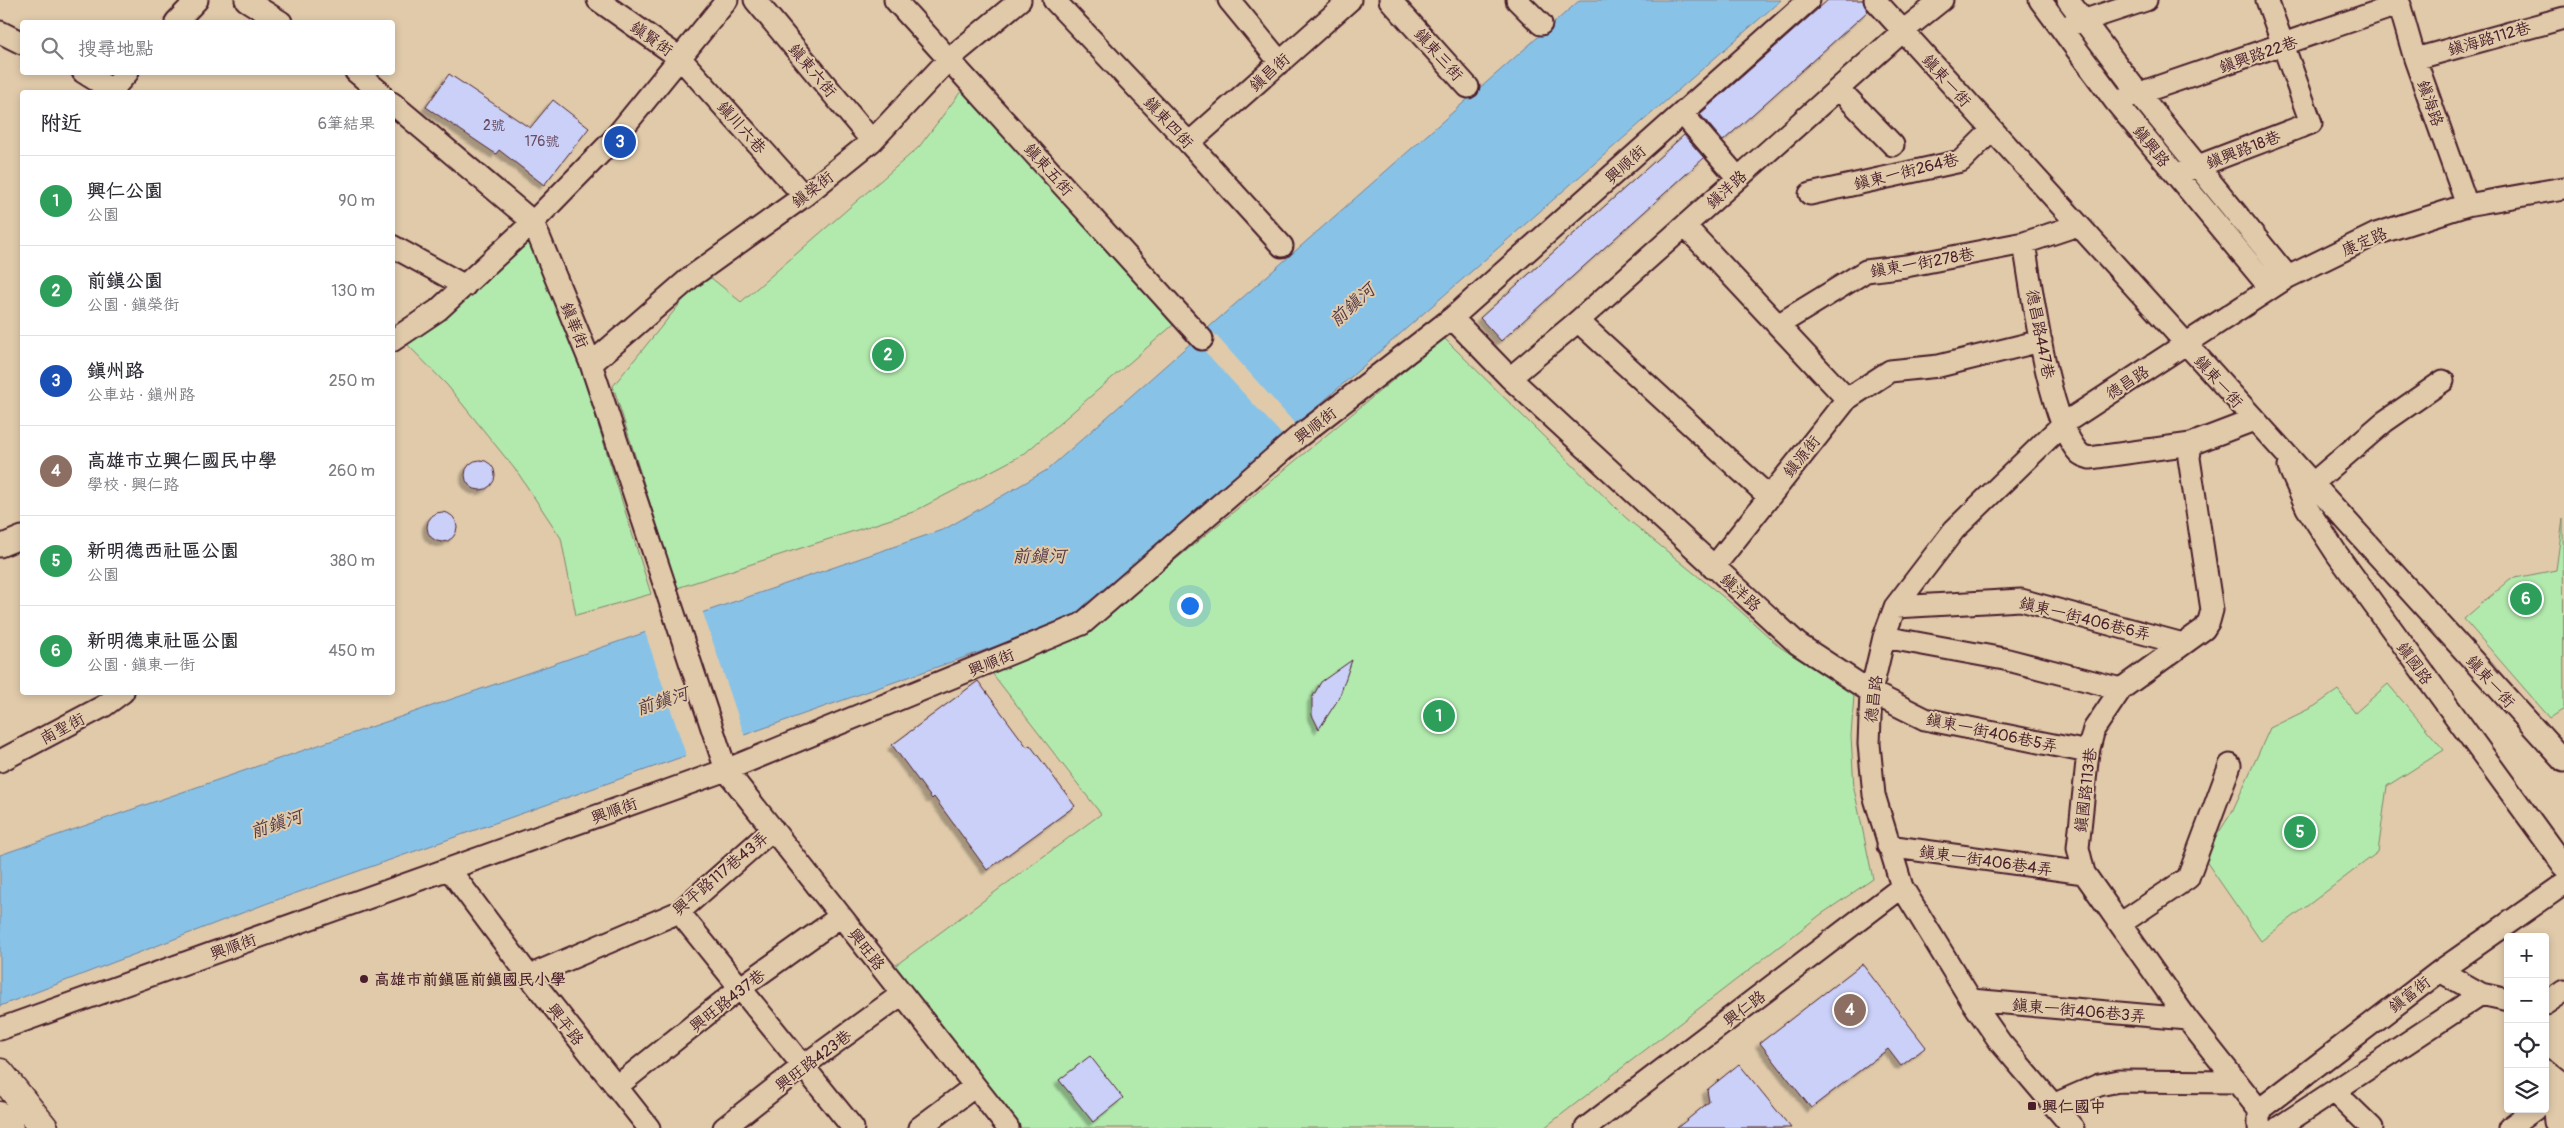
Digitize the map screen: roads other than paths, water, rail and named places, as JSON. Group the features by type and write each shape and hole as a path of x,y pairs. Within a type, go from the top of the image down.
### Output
{"street":[{"path":"178,20 197,0"},
{"path":"246,0 278,20"},
{"name":"鎮賢街","path":"598,0 680,58"},
{"path":"395,339 438,310 533,222 612,140 727,0"},
{"name":"鎮東六街","path":"755,0 872,141"},
{"name":"鎮東五街","path":"895,0 1202,339"},
{"name":"鎮東四街","path":"1054,0 1189,143 1282,246"},
{"path":"1229,0 1280,62"},
{"name":"鎮昌街","path":"1189,143 1350,0"},
{"name":"鎮東三街","path":"1390,0 1468,87"},
{"path":"1517,0 1541,24"},
{"name":"興順街","path":"0,1029 726,770 1082,624 1296,436 1452,318 1809,0"},
{"name":"鎮東一街","path":"1875,0 2564,761"},
{"name":"鎮洋路","path":"1510,378 1685,226 1903,31 1942,0"},
{"name":"鎮興路","path":"2040,0 2116,101 2175,174 2279,282"},
{"name":"鎮興路","path":"2068,0 2139,94 2197,166 2279,282"},
{"path":"2060,28 2146,0"},
{"path":"2267,0 2283,45"},
{"name":"鎮興路22巷","path":"2116,101 2283,45 2399,2"},
{"name":"鎮海路","path":"2399,2 2415,59 2467,205"},
{"name":"鎮榮街","path":"591,364 691,277 804,196 872,141 949,59 1011,3"},
{"name":"鎮海路112巷","path":"2415,59 2564,18"},
{"path":"0,32 20,42"},
{"name":"鎮興路18巷","path":"2175,174 2310,123 2283,45"},
{"name":"鎮川六巷","path":"680,58 804,196"},
{"path":"88,75 112,90"},
{"path":"115,90 126,75"},
{"path":"360,75 378,90"},
{"path":"1839,89 1893,146"},
{"name":"鎮華街","path":"395,106 533,222 591,364 726,770"},
{"path":"1682,113 1738,178"},
{"name":"鎮東一街264巷","path":"1810,194 1961,161 1992,130"},
{"name":"康定路","path":"2185,344 2279,282 2376,234 2467,205 2564,188"},
{"name":"鎮東一街278巷","path":"1778,325 1866,271 1906,266 2024,243 2078,225"},
{"path":"1685,226 1847,399"},
{"name":"德昌路447巷","path":"2024,243 2041,341 2063,424 2080,454 2090,458 2191,444"},
{"path":"395,248 465,286"},
{"name":"鎮洋路","path":"1452,318 1510,378 1713,568 1798,644 1871,692"},
{"path":"1578,320 1768,496"},
{"name":"鎮源街","path":"1713,568 1768,496 1847,399 1890,371 1938,366 2041,341"},
{"name":"德昌路","path":"2074,1128 2000,1042 1971,1000 1902,887 1888,846 1874,794 1869,744 1871,692 1884,637 1895,607 1954,530 2063,424 2185,344"},
{"path":"2312,484 2384,422 2443,381"},
{"path":"2191,444 2254,420"},
{"name":"鎮國路113巷","path":"2191,444 2189,458 2212,610 2209,621 2204,629 2121,689 2094,729 2088,752 2078,848 2084,874 2187,1019 2236,1082 2259,1119"},
{"name":"鎮國路","path":"2281,450 2308,508 2337,554 2564,866"},
{"path":"0,546 20,538"},
{"name":"鎮東一街406巷6弄","path":"1895,607 2021,600 2183,644"},
{"path":"1884,637 2004,659 2121,689"},
{"name":"鎮東一街406巷5弄","path":"1871,692 1925,719 2088,752"},
{"name":"南聖街","path":"0,761 104,706 119,695"},
{"path":"2120,924 2188,878 2230,765"},
{"name":"興旺路","path":"726,770 1008,1128"},
{"name":"興平路117巷43弄","path":"528,976 678,912 773,829"},
{"name":"鎮東一街406巷4弄","path":"1888,846 2084,874"},
{"name":"興平路","path":"449,869 528,976 649,1128"},
{"name":"鎮富街","path":"2259,1119 2440,970 2564,884"},
{"name":"興仁路","path":"1586,1128 1902,887"},
{"path":"678,912 853,1128"},
{"name":"興旺路437巷","path":"616,1087 740,988 841,916"},
{"path":"2440,970 2481,994 2504,1003"},
{"path":"2549,1001 2564,991"},
{"name":"興旺路423巷","path":"724,1128 803,1066 902,994"},
{"path":"2278,1128 2481,994"},
{"name":"鎮東一街406巷3弄","path":"1971,1000 2187,1019"},
{"path":"0,1073 44,1128"},
{"path":"2549,1077 2558,1093 2555,1123 2559,1128"},
{"path":"2053,1105 2099,1085 2119,1080 2236,1082"},
{"path":"919,1128 975,1086"},
{"path":"2334,1091 2372,1128"},
{"path":"2509,1128 2530,1113"},
{"path":"0,1116 10,1128"}],"water":[{"name":"前鎮河","path":"1580,0 1781,0 1076,618 268,903 0,1006 0,855 945,529 1047,470"}],"place":[{"name":"鎮州路","path":"620,142"},
{"name":"前鎮公園","path":"888,355"},
{"name":"新明德東社區公園","path":"2526,599"},
{"name":"興仁公園","path":"1439,716"},
{"name":"新明德西社區公園","path":"2300,832"},
{"name":"高雄市前鎮區前鎮國民小學","path":"364,979"},
{"name":"高雄市立興仁國民中學","path":"1850,1010"},
{"name":"興仁國中","path":"2032,1106"}]}
